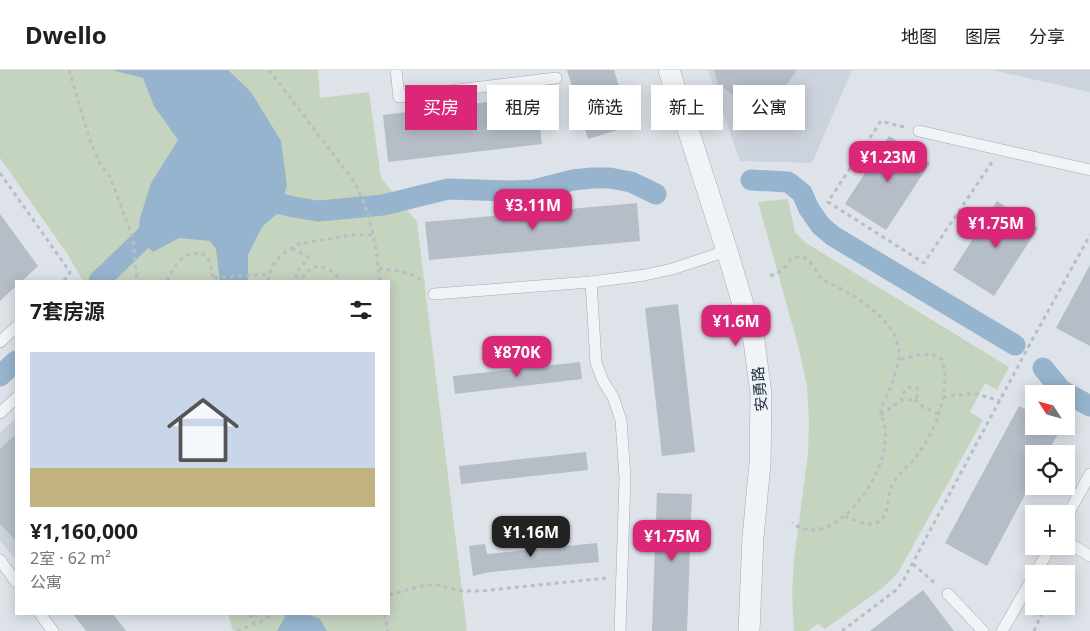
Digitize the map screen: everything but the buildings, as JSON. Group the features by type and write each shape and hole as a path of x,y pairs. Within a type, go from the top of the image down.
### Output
{"street":[{"name":"安勇路","path":"669,70 754,341 761,394 760,464 753,537 749,631"}],"lane":[{"path":"396,70 399,97 556,78"},
{"path":"919,132 1090,170"},
{"path":"434,294 591,282 645,275 672,269 727,251"},
{"path":"591,282 596,363 603,381 613,398 621,420 625,478 620,631"},
{"path":"0,342 15,328"},
{"path":"0,413 15,399"},
{"path":"1073,505 1090,474"},
{"path":"1075,547 1090,556"},
{"path":"0,560 15,581"},
{"path":"1002,631 1025,591"},
{"path":"948,594 984,631"},
{"path":"41,615 53,631"}],"path":[{"path":"69,70 90,140 100,164 110,176 132,239 136,258 137,280"},
{"path":"269,70 353,180 363,196 369,215 380,280"},
{"path":"919,132 881,121 828,202 924,263 1000,150"},
{"path":"0,173 70,272 65,280"},
{"path":"268,280 275,262 292,247 299,244 353,235 373,235"},
{"path":"842,631 896,590 913,564 1090,235"},
{"path":"292,247 308,257 296,277 300,278 312,267 319,266 335,273 339,280"},
{"path":"168,280 180,259 190,253 206,255 215,279 269,274"},
{"path":"770,276 784,268 790,259 802,257 814,266 819,278 874,310 887,323 899,351 899,360 889,392 883,402 881,415 885,429 885,442 879,469 872,484 845,516 825,527 815,529 798,527 792,522"},
{"path":"379,268 419,277 434,294"},
{"path":"845,516 854,520 872,523 877,523 881,520 893,482 920,452 931,434 938,414 943,397 943,360 940,357 928,355 899,360"},
{"path":"881,415 901,400 903,393 909,387 917,388 918,395 915,399 909,401 901,400"},
{"path":"943,397 974,393 1000,401"},
{"path":"915,399 923,407 938,414"},
{"path":"913,564 948,594"},
{"path":"390,595 425,585 436,585 462,591 480,591 621,576"},
{"path":"250,615 254,624"},
{"path":"237,631 270,615"},
{"path":"384,615 388,631"},
{"path":"1034,631 1041,615"}],"shaded area":[{"path":"708,70 852,70 812,163 740,161 723,113 723,85 713,85"},
{"path":"992,70 1090,70 1090,92"},
{"path":"15,419 15,559 0,540 0,433"}],"green space":[{"path":"0,70 318,70 320,98 369,92 381,178 417,222 467,631 233,631 228,615 390,615 390,280 82,280 68,255 0,158"},
{"path":"788,199 795,232 806,243 1009,367 997,390 985,383 970,412 983,420 898,573 881,589 825,629 818,624 808,631 794,631 792,592 794,559 808,454 809,419 807,387 799,349 758,202"}],"water":[{"path":"112,70 228,70 251,92 281,141 287,186 279,212 262,227 248,255 248,280 220,280 216,249 210,241 179,238 153,252 138,237 140,218 151,183 178,140 154,106 143,78"},
{"path":"284,615 310,615 320,619 327,631 277,631"}],"waterway":[{"path":"265,200 318,211 383,205 448,189 534,190 573,180 592,178 610,178 631,182 656,194"},
{"path":"751,180 788,182 802,193 809,209 821,226 833,236 1015,345"},
{"path":"100,280 154,228"},
{"path":"0,376 15,362"},
{"path":"1043,368 1061,390 1090,406"}]}
